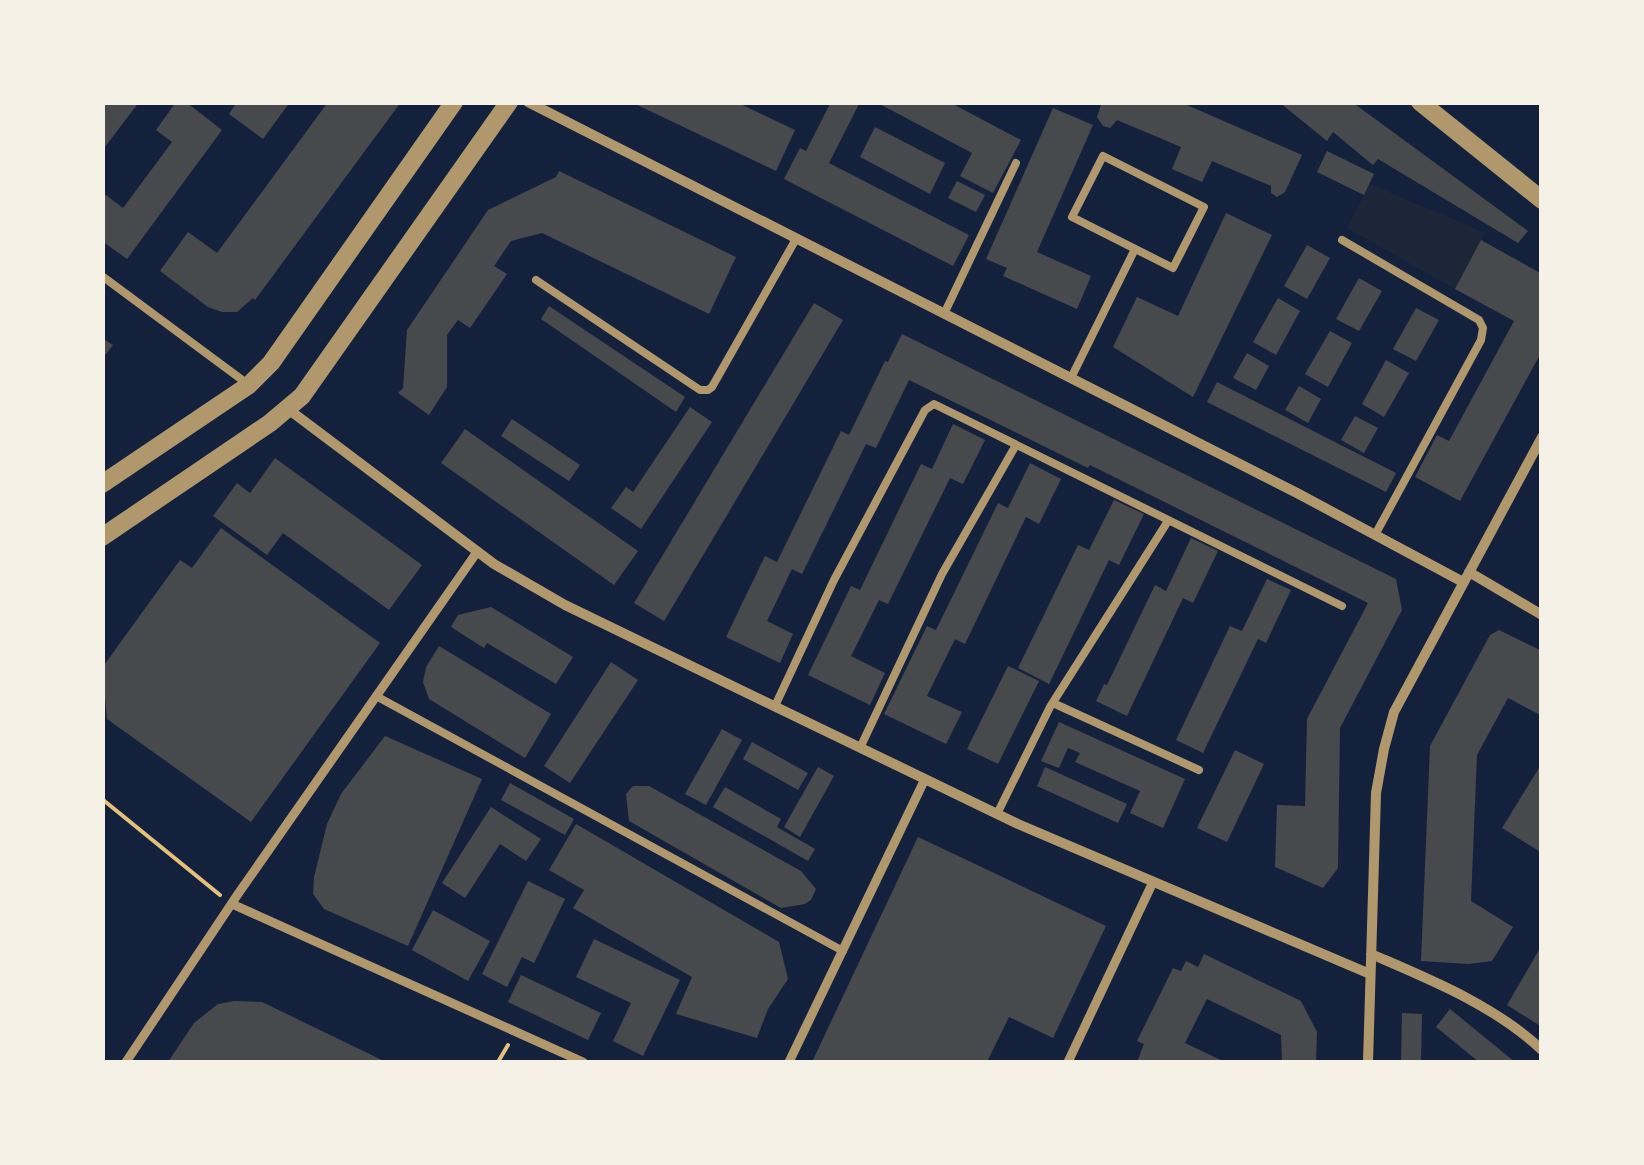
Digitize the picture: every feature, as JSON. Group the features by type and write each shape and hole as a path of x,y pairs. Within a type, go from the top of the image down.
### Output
{"street":[{"path":"102,484 249,385 271,363 454,102"},
{"path":"102,537 257,432 288,409 313,383 509,102"},
{"path":"528,102 1375,535 1542,615"},
{"path":"1420,102 1542,200"},
{"path":"288,409 477,552 565,605 997,814 1370,974"},
{"path":"1368,1062 1376,793 1394,712 1542,436"},
{"path":"126,1062 477,552"},
{"path":"789,1062 925,779"},
{"path":"1068,1062 1153,882"},
{"path":"232,904 584,1062"},
{"path":"1371,954 1445,986 1523,1032 1542,1050"}],"lane":[{"path":"1103,156 1204,207 1174,268 1135,249 1072,217 1103,156"},
{"path":"944,314 1016,163"},
{"path":"536,280 700,390 708,390 796,239"},
{"path":"1342,240 1479,320 1483,328 1481,340 1375,535"},
{"path":"1070,378 1135,249"},
{"path":"102,276 249,385"},
{"path":"775,706 834,580 925,410 934,404 1342,606"},
{"path":"860,748 942,574 1016,445"},
{"path":"997,814 1053,703 1168,520"},
{"path":"376,696 842,951"},
{"path":"1053,703 1199,770"}],"path":[{"path":"102,799 232,904"}],"shaded area":[{"path":"1370,184 1485,233 1455,289 1347,228"}],"building":[{"path":"102,102 139,102 102,151"},
{"path":"176,102 186,102 222,130 127,259 102,241 102,192 123,208 172,142 156,130"},
{"path":"237,102 290,102 263,139 229,114"},
{"path":"328,102 401,102 255,300 237,312 222,312 208,307 160,271 188,232 217,253"},
{"path":"631,102 736,102 795,130 776,171"},
{"path":"831,102 860,102 829,163 969,235 953,266 784,179 800,148 806,151"},
{"path":"876,102 949,102 1021,140 993,193 960,176 972,153"},
{"path":"1102,102 1180,102 1302,155 1285,192 1277,197 1271,193 1271,186 1212,161 1202,182 1172,169 1181,147 1117,120 1110,128 1103,126 1097,117"},
{"path":"1279,102 1352,102 1528,231 1518,243 1378,159 1373,165 1333,132 1327,141"},
{"path":"1053,108 1093,125 1037,252 1091,276 1077,309 1003,276 1007,268 986,259"},
{"path":"875,127 945,163 930,194 860,157"},
{"path":"1327,151 1374,174 1364,195 1317,172"},
{"path":"559,171 736,257 709,314 542,233 511,241 494,266 507,274 470,328 458,320 447,335 447,387 429,415 398,393 403,388 407,330 488,210 556,177"},
{"path":"957,181 985,195 976,212 948,198"},
{"path":"1226,213 1272,235 1193,397 1113,347 1137,297 1178,316"},
{"path":"1481,240 1542,274 1542,351 1460,501 1415,477 1437,435 1449,441 1514,321 1455,289"},
{"path":"1307,245 1330,258 1307,299 1284,286"},
{"path":"1359,278 1382,291 1359,331 1336,319"},
{"path":"1278,298 1300,311 1276,355 1253,342"},
{"path":"814,303 843,320 664,621 634,603"},
{"path":"549,306 685,397 676,412 541,319"},
{"path":"1416,308 1439,320 1416,361 1393,349"},
{"path":"1330,331 1352,343 1328,387 1305,374"},
{"path":"902,334 1396,579 1402,610 1340,728 1338,868 1323,888 1275,867 1277,805 1305,806 1307,719 1368,603 909,380 876,448 866,444 802,574 792,569 767,621 793,634 780,663 726,637 765,556 777,562 841,431 849,435"},
{"path":"102,338 113,345 102,359"},
{"path":"1247,353 1269,366 1256,390 1233,378"},
{"path":"1386,360 1409,373 1384,417 1362,404"},
{"path":"1217,382 1396,473 1386,492 1207,402"},
{"path":"1299,386 1321,399 1308,423 1285,410"},
{"path":"690,407 712,422 641,529 611,508 626,487 633,492"},
{"path":"1355,416 1378,428 1364,453 1341,440"},
{"path":"512,419 580,465 569,481 501,436"},
{"path":"953,424 985,440 963,484 950,478 888,604 879,600 851,656 885,673 870,705 808,675 851,586 860,590 921,464 932,469"},
{"path":"465,429 638,551 614,585 441,463"},
{"path":"275,458 422,565 389,610 283,533 267,555 213,516 237,483 250,493"},
{"path":"1030,463 1061,479 1039,524 1026,517 965,644 955,639 927,696 962,712 946,744 884,714 927,626 936,630 998,503 1008,508"},
{"path":"1114,500 1144,514 1119,565 1109,560 1049,684 1018,668 1078,545 1089,550"},
{"path":"221,528 380,643 251,822 107,719 102,668 180,560 192,568"},
{"path":"1191,538 1218,551 1193,603 1183,598 1127,716 1096,701 1155,585 1166,591"},
{"path":"1267,579 1291,590 1266,643 1258,639 1203,753 1176,740 1230,626 1242,631"},
{"path":"491,607 573,657 556,684 487,643 484,648 451,627 458,615"},
{"path":"1499,630 1542,651 1542,716 1508,698 1477,755 1471,901 1513,927 1492,961 1421,961 1430,746 1490,635"},
{"path":"439,646 551,714 525,758 429,699 423,682 426,667"},
{"path":"611,662 638,680 570,783 544,766"},
{"path":"1008,666 1039,681 998,764 967,749"},
{"path":"1059,722 1185,779 1163,828 1130,813 1140,791 1075,762 1080,753 1068,748 1059,768 1041,761"},
{"path":"722,729 742,740 706,805 685,794"},
{"path":"385,736 482,779 408,946 324,909 313,894 327,824 341,794"},
{"path":"752,742 808,773 798,790 743,759"},
{"path":"1235,750 1264,764 1227,842 1197,828"},
{"path":"1542,763 1542,853 1502,828"},
{"path":"818,767 834,776 800,837 784,827"},
{"path":"1045,767 1127,804 1118,823 1037,786"},
{"path":"510,783 574,819 565,835 501,800"},
{"path":"633,786 649,786 801,871 816,889 811,900 781,908 629,821 626,794"},
{"path":"725,787 781,819 777,827 815,849 808,861 713,807"},
{"path":"491,807 541,839 526,861 500,844 465,898 442,883"},
{"path":"576,824 779,942 788,979 768,1009 757,1038 676,1014 692,977 573,908 584,890 549,870"},
{"path":"918,837 1106,926 1053,1038 1009,1017 987,1062 812,1062"},
{"path":"528,881 565,899 534,963 522,957 507,987 482,974"},
{"path":"433,910 490,941 468,981 412,950"},
{"path":"594,939 680,980 643,1056 613,1041 631,1003 576,977"},
{"path":"1542,945 1542,1027 1507,1005"},
{"path":"1204,954 1301,1001 1317,1032 1316,1062 1282,1062 1281,1035 1207,999 1185,1043 1225,1062 1137,1062 1144,1044 1137,1041 1173,968 1181,971 1186,961 1198,967"},
{"path":"521,975 601,1013 588,1040 508,1002"},
{"path":"262,1002 386,1062 168,1062 194,1023 218,1004"},
{"path":"1450,1009 1515,1062 1479,1062 1436,1027"},
{"path":"1402,1013 1422,1014 1421,1062 1401,1062"}]}
